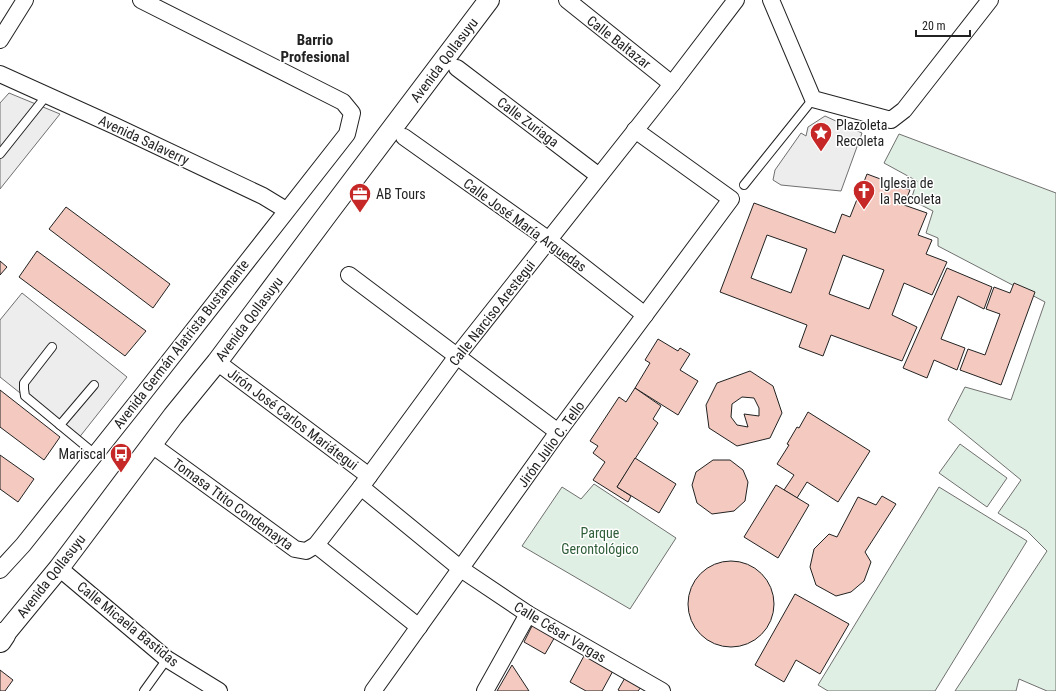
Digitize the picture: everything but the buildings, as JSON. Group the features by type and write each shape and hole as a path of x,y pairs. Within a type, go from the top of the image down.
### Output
{"street":[{"path":"0,40 25,0"},
{"name":"Avenida Germán Alatrista Bustamante","path":"0,570 23,545 347,134 352,113 343,102 141,0"},
{"name":"Avenida Qollasuyu","path":"1,637 59,568 173,416 217,362 489,0"},
{"name":"Calle Baltazar","path":"566,0 672,84"},
{"name":"Calle Narciso Arestegui","path":"316,545 365,482 457,356 672,84 736,0"},
{"path":"771,0 813,99 891,120 904,110 990,0"},
{"name":"Calle Zuriaga","path":"457,68 599,176"},
{"name":"Avenida Salaverry","path":"0,74 263,196 286,210"},
{"name":"Jirón Julio C. Tello","path":"373,691 558,432 731,198 635,130"},
{"name":"Calle José María Arguedas","path":"404,137 549,240 645,315"},
{"path":"349,275 558,432"},
{"name":"Jirón José Carlos Mariátegui","path":"217,362 365,482 461,569"},
{"name":"Tomasa Ttito Condemayta","path":"152,445 296,550 306,551 316,545"},
{"path":"316,545 419,627"},
{"name":"Calle Micaela Bastidas","path":"59,568 167,659 219,691"},
{"name":"Calle César Vargas","path":"461,569 528,614 662,691"},
{"path":"485,691 528,614"}],"lane":[{"path":"0,154 47,95"},
{"path":"744,185 813,99"},
{"path":"52,347 24,383 25,396 95,454"},
{"path":"60,425 94,385"},
{"path":"144,691 167,659"}],"green space":[{"path":"899,134 1056,193 1056,691 1047,691 1019,679 1016,691 955,691 1047,551 1027,531 998,513 1021,480 948,420 965,387 1011,400 1045,302 938,246 938,238 926,233 933,211 911,200 917,181 884,163"},
{"path":"960,444 1007,478 987,507 939,473"},
{"name":"Parque Gerontológico","path":"594,484 676,538 630,609 522,546 562,487 581,499"},
{"path":"939,487 1027,541 935,691 828,691 818,685"}],"shaded area":[{"path":"9,93 60,114 0,189 0,103"},
{"name":"Plazoleta Recoleta","path":"825,116 862,133 841,191 781,185 773,180 775,170 801,133 806,136 808,127"},
{"path":"22,293 127,377 78,439 0,377 0,320"}],"place":[{"name":"Plazoleta Recoleta","path":"821,152"},
{"name":"Iglesia de la Recoleta","path":"864,210"},
{"name":"AB Tours","path":"360,214"},
{"name":"Mariscal","path":"121,474"}],"district":[{"name":"Barrio Profesional","path":"315,48"}]}
